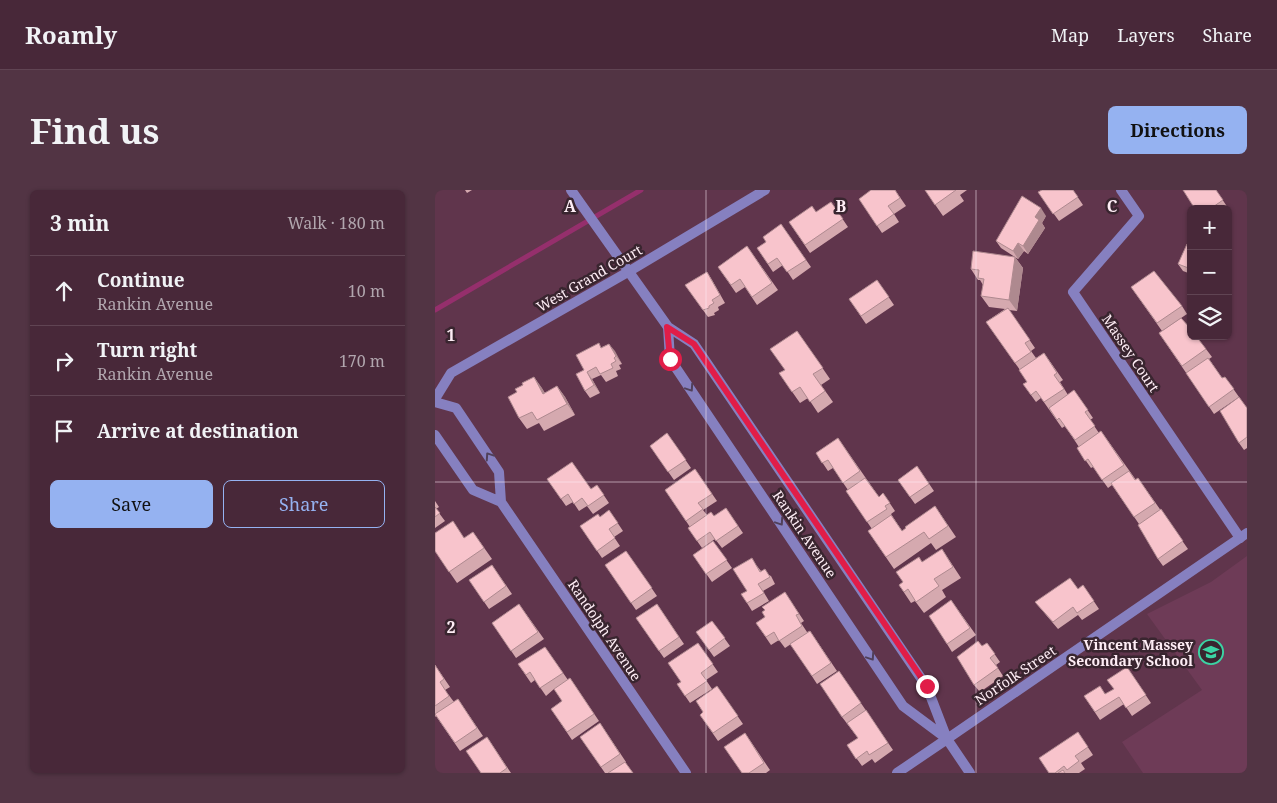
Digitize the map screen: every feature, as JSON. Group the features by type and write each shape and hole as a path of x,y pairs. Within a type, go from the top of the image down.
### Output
{"street":[{"name":"Rankin Avenue","path":"571,190 667,327 694,344 922,678 927,686 947,739 970,773"},
{"name":"West Grand Court","path":"435,400 451,373 628,272 765,190"},
{"name":"Massey Court","path":"1121,190 1139,216 1073,292 1243,535"},
{"name":"Rankin Avenue","path":"667,327 670,359 903,706 947,739"},
{"path":"435,400 456,408 499,472 501,502 473,490 435,435"},
{"name":"Randolph Avenue","path":"501,502 686,773"},
{"name":"Norfolk Street","path":"897,773 1243,535"}],"shaded area":[{"name":"Vincent Massey Secondary School","path":"1247,556 1247,773 1143,773 1122,742 1202,690 1147,614 1211,582"}],"building":[{"path":"871,190 895,190 900,198 888,206 894,214 877,226 859,199"},
{"path":"925,190 956,190 935,205"},
{"path":"1042,190 1073,190 1078,197 1053,214 1038,192"},
{"path":"1183,190 1216,190 1223,200 1216,205 1192,205"},
{"path":"1022,196 1041,208 1035,217 1039,220 1023,246 1018,243 1013,251 996,241"},
{"path":"831,202 843,219 805,245 789,222 812,206 816,212"},
{"path":"781,224 806,260 787,272 777,258 768,264 757,248 766,242 763,237"},
{"path":"1187,244 1187,267 1178,264"},
{"path":"747,246 772,283 752,297 740,279 731,285 718,267"},
{"path":"973,251 1015,257 1009,300 981,296 984,279 978,278 979,270 971,269"},
{"path":"1154,271 1182,306 1157,323 1131,287"},
{"path":"707,272 720,295 712,300 714,303 709,308 703,310 685,285"},
{"path":"877,280 889,297 861,316 849,299"},
{"path":"1008,308 1030,340 1025,343 1031,352 1015,363 986,322"},
{"path":"1181,318 1187,325 1187,340 1199,340 1206,349 1182,366 1159,333"},
{"path":"797,331 823,368 813,374 825,391 810,402 800,387 792,392 779,373 785,370 770,349"},
{"path":"599,343 601,348 609,344 616,356 614,358 616,361 611,364 613,368 600,374 596,367 587,372 594,385 585,391 576,374 584,370 576,355"},
{"path":"1044,353 1057,373 1054,375 1064,389 1044,402 1036,391 1031,395 1023,384 1027,382 1019,370"},
{"path":"1208,358 1222,378 1225,377 1234,389 1209,407 1186,373"},
{"path":"534,377 543,394 557,386 567,404 537,420 532,412 519,418 508,397 517,392 515,389 523,385 522,383"},
{"path":"1074,390 1088,410 1085,412 1095,426 1075,440 1049,408"},
{"path":"1239,397 1247,408 1247,437 1239,443 1220,411"},
{"path":"1101,431 1124,465 1102,480 1088,459 1085,461 1077,448"},
{"path":"667,433 686,460 668,472 650,446"},
{"path":"838,438 860,471 843,483 828,460 822,463 816,453"},
{"path":"572,462 591,489 597,485 604,495 588,506 582,498 574,504 568,494 561,499 547,479"},
{"path":"917,466 929,484 910,497 898,480"},
{"path":"695,469 712,494 698,503 703,509 686,521 665,490"},
{"path":"1129,471 1135,480 1138,478 1155,503 1134,517 1111,483"},
{"path":"865,478 879,497 883,493 890,503 885,506 887,509 867,522 846,491"},
{"path":"935,506 948,526 929,539 924,532 886,557 868,531 891,515 902,531"},
{"path":"435,507 440,513 435,517"},
{"path":"726,508 738,526 716,541 710,532 697,541 688,528 711,512 714,516"},
{"path":"1161,509 1183,541 1158,559 1138,525"},
{"path":"609,510 618,523 609,529 615,538 597,551 580,526 598,514 600,517"},
{"path":"453,521 464,538 473,532 484,548 449,572 435,551 435,533"},
{"path":"713,541 727,560 706,574 693,555"},
{"path":"942,549 953,567 934,579 939,586 916,602 908,589 904,592 899,585 903,582 896,572 919,557 922,562"},
{"path":"626,551 652,588 631,603 605,565"},
{"path":"752,558 760,572 765,569 770,577 758,584 764,593 747,603 741,594 747,591 733,569"},
{"path":"492,565 506,586 484,602 469,580"},
{"path":"1070,578 1078,589 1083,585 1094,601 1077,613 1073,607 1053,622 1035,602"},
{"path":"785,592 799,614 796,615 802,626 779,641 774,632 766,637 756,623 765,617 762,612 765,610 762,607"},
{"path":"951,600 970,628 947,644 929,616"},
{"path":"519,604 538,632 511,651 492,623"},
{"path":"657,604 679,637 659,651 636,618"},
{"path":"712,621 725,638 709,650 696,632"},
{"path":"810,631 831,663 812,676 790,644"},
{"path":"978,641 982,646 987,643 995,654 990,658 998,668 974,685 957,657"},
{"path":"698,643 713,664 701,673 707,681 685,696 677,684 681,682 668,663"},
{"path":"545,647 563,673 540,688 530,672 526,675 518,664"},
{"path":"435,665 444,679 440,682 449,696 435,706"},
{"path":"1127,667 1146,695 1126,708 1119,697 1095,712 1084,696 1100,686 1105,694 1114,689 1107,680"},
{"path":"839,671 861,703 842,717 820,684"},
{"path":"570,678 594,714 567,732 551,709 562,701 554,689"},
{"path":"717,686 738,716 713,733 700,715 703,712 696,701"},
{"path":"458,699 477,728 455,743 435,714"},
{"path":"866,710 888,743 869,755 867,751 856,759 847,745 858,738 847,723"},
{"path":"600,723 620,754 601,767 580,737"},
{"path":"1078,732 1088,747 1075,756 1079,761 1067,770 1064,766 1055,773 1049,773 1039,758"},
{"path":"745,733 764,763 749,773 742,773 724,747"},
{"path":"487,737 507,768 500,773 481,773 466,751"},
{"path":"625,762 633,773 608,773"}],"waterway":[{"path":"435,310 641,190"}],"place":[{"name":"Vincent Massey Secondary School","path":"1211,652"}],"route":[{"path":"670,359 667,327 694,344 927,686"}]}
